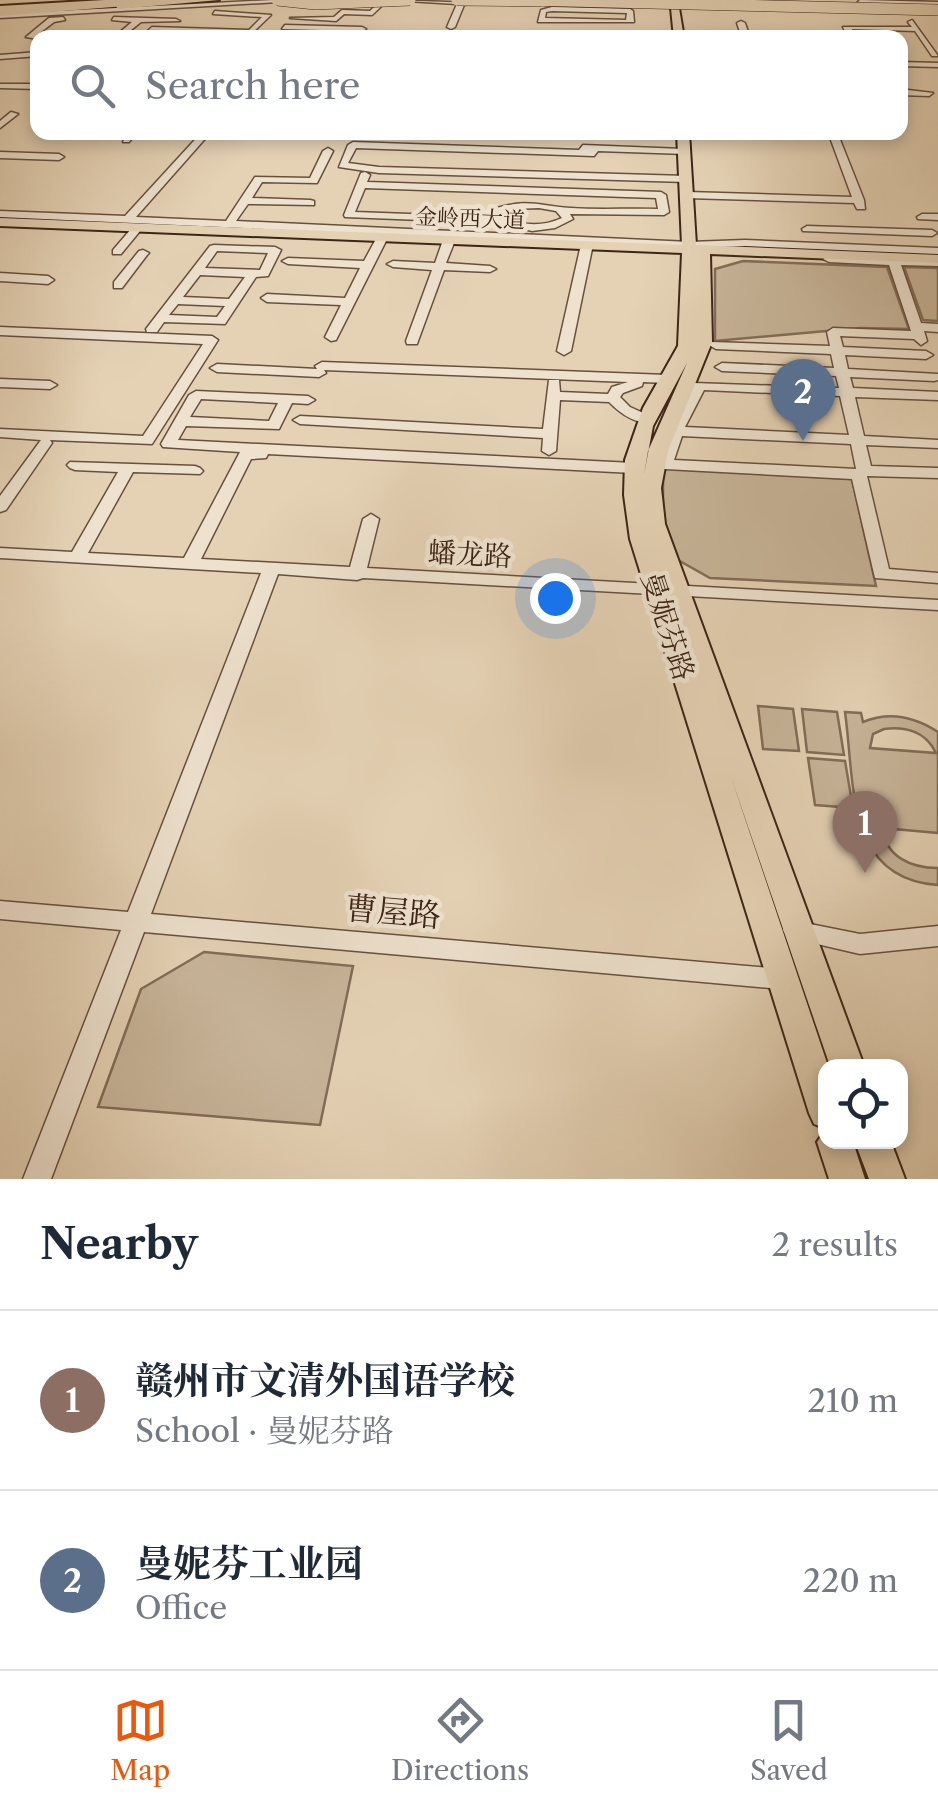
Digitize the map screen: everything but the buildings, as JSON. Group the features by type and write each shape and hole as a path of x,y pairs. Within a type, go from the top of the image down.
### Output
{"highway":[{"path":"0,12 162,0"},
{"path":"0,12 194,0"},
{"path":"527,0 938,9"},
{"path":"274,1 412,1"},
{"path":"459,2 619,1"},
{"path":"0,12 79,11 138,2"},
{"path":"0,12 48,12 138,2"}],"main road":[{"path":"474,0 938,9"},
{"path":"664,0 684,5 938,9"},
{"path":"0,12 138,2 213,2"},
{"path":"684,5 691,23"},
{"path":"680,30 684,5"},
{"name":"曼妮芬路","path":"688,140 704,342 658,450 651,488 654,524 669,593 762,924 818,1090"},
{"name":"金岭西大道","path":"0,220 888,255 936,245"},
{"name":"金岭西大道","path":"698,247 936,245"},
{"name":"曼妮芬路","path":"698,247 683,358 645,419 636,442 633,473 641,539 669,593 845,1059"},
{"path":"837,1149 848,1179"},
{"path":"875,1149 886,1179"}],"street":[{"path":"0,12 108,0"},
{"path":"750,0 820,5"},
{"path":"213,2 270,12 373,1"},
{"path":"294,18 336,19 342,12 372,13 386,1"},
{"path":"0,12 18,15 213,2 412,1 587,8 630,12 630,22 541,20 543,11 552,9 587,8 598,6"},
{"path":"451,27 459,2"},
{"path":"560,2 598,6 684,5"},
{"path":"787,7 820,5"},
{"path":"787,7 899,14 938,9"},
{"path":"39,30 52,20 79,11 139,20 176,20"},
{"path":"151,30 166,30 186,12 268,15 253,30"},
{"path":"899,14 935,54 908,54"},
{"path":"18,15 26,49"},
{"path":"320,30 329,19"},
{"path":"126,30 139,20"},
{"path":"583,30 585,21"},
{"path":"742,23 744,30"},
{"path":"285,27 310,30"},
{"path":"848,30 847,27 916,29"},
{"path":"340,30 362,29"},
{"path":"0,57 30,55"},
{"path":"908,64 938,65"},
{"path":"0,86 30,87"},
{"path":"908,92 929,93"},
{"path":"0,114 14,114 0,124"},
{"path":"118,285 143,253 117,252 132,225 201,140"},
{"path":"538,146 539,140"},
{"path":"578,148 579,140"},
{"path":"463,143 578,148 676,140"},
{"path":"594,153 353,145 342,165 379,170 572,176 861,205 835,140"},
{"path":"230,223 259,179 313,180 328,151"},
{"path":"0,154 59,156"},
{"path":"379,170 365,174 348,215 499,220 531,231 563,222 568,216 572,176"},
{"path":"428,188 436,172"},
{"path":"499,190 503,174"},
{"path":"360,185 661,195 664,212 514,206 498,211 499,220"},
{"path":"245,201 310,203"},
{"path":"936,245 922,217 938,217"},
{"path":"0,220 132,225 254,236 586,249 640,245"},
{"path":"132,225 230,223 531,231 640,245 888,255"},
{"path":"807,229 870,231 936,245"},
{"path":"870,231 888,255 933,369"},
{"path":"246,249 254,236"},
{"path":"332,337 380,240"},
{"path":"412,341 448,243"},
{"path":"196,271 252,273 264,274 275,250 214,248 196,271 156,324 222,321 252,273"},
{"path":"564,351 586,249"},
{"path":"745,249 888,255"},
{"path":"288,262 368,265"},
{"path":"393,264 490,269"},
{"path":"0,277 48,280"},
{"path":"267,298 349,302"},
{"path":"174,300 233,304"},
{"path":"938,328 834,332 881,574 938,578"},
{"path":"0,331 212,340 147,441 0,437"},
{"path":"933,369 840,361 720,356 771,358 840,361 933,369"},
{"path":"771,358 776,389"},
{"path":"322,364 299,423 551,434"},
{"path":"217,368 322,364 667,380"},
{"path":"612,398 626,386 667,380"},
{"path":"0,383 50,385"},
{"path":"938,396 700,386 676,431 665,464 938,474"},
{"path":"550,451 554,389 612,398 645,419"},
{"path":"308,400 196,394 168,444 633,473"},
{"path":"180,422 274,426 286,399"},
{"path":"676,431 938,444"},
{"path":"0,437 44,444 0,507"},
{"path":"189,565 246,454 633,473"},
{"path":"75,465 195,471"},
{"path":"77,558 128,468"},
{"path":"357,575 371,518"},
{"name":"蟠龙路","path":"0,553 938,605"},
{"path":"37,1179 271,570"},
{"name":"曹屋路","path":"0,910 780,979"},
{"path":"762,924 860,944 938,936"}],"shaded area":[{"path":"743,261 887,267 909,329 860,328 715,341 715,269"},
{"path":"904,267 938,268 938,321 923,320"},
{"path":"663,468 852,479 876,586 710,578 678,560 663,517"},
{"path":"758,706 793,709 799,751 763,749"},
{"path":"802,709 837,712 844,755 807,752"},
{"path":"845,712 861,713 863,722 902,717 938,732 938,833 882,828 884,838 901,859 938,868 938,885 908,879 886,865 870,846 854,796","holes":["892,728 921,735 936,753 870,748 873,734"]},
{"path":"808,758 845,761 853,808 815,805"},
{"path":"204,952 353,966 320,1125 98,1107 141,989"}],"place":[{"name":"曼妮芬工业园","path":"803,441"},
{"name":"赣州市文清外国语学校","path":"865,873"}]}
